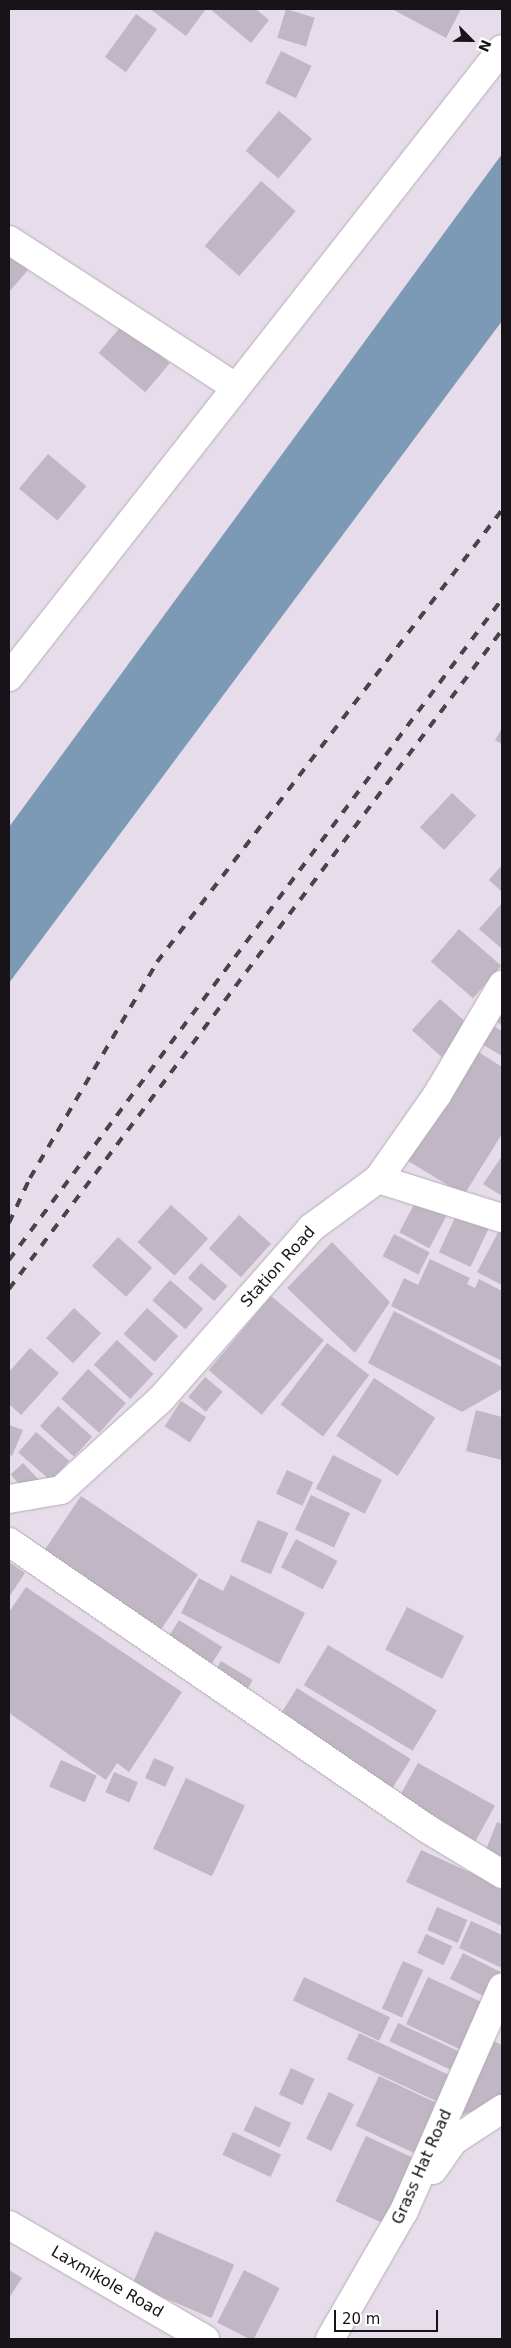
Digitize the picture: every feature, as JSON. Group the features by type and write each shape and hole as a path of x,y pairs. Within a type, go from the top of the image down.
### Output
{"street":[{"path":"9,678 234,386 502,49"},
{"path":"9,240 234,386"},
{"name":"Station Road","path":"9,1499 61,1490 161,1399 311,1228 378,1179 437,1095 502,985"},
{"path":"378,1179 502,1218"},
{"path":"9,1542 426,1828 502,1874"},
{"name":"Grass Hat Road","path":"330,2339 404,2211 502,1988"},
{"path":"404,2211 453,2141 502,2110"},
{"name":"Laxmikole Road","path":"9,2225 205,2339"}],"water":[{"path":"502,154 502,321 9,983 9,827"}],"building":[{"path":"150,9 206,9 186,36"},
{"path":"210,9 256,9 269,20 251,43"},
{"path":"286,9 315,18 306,46 277,38"},
{"path":"392,9 461,9 446,38"},
{"path":"136,14 157,29 126,72 105,57"},
{"path":"281,51 312,66 296,98 265,83"},
{"path":"279,111 312,139 279,178 246,151"},
{"path":"261,181 296,211 239,276 205,246"},
{"path":"9,254 28,270 9,292"},
{"path":"123,324 170,363 145,392 99,353"},
{"path":"48,454 86,486 57,521 19,488"},
{"path":"502,728 502,744 495,740"},
{"path":"452,793 476,816 444,850 420,827"},
{"path":"502,865 502,892 489,880"},
{"path":"502,903 502,947 501,948 479,929"},
{"path":"459,929 501,966 473,998 431,961"},
{"path":"440,999 470,1026 442,1057 412,1030"},
{"path":"502,1011 502,1026 496,1021"},
{"path":"492,1025 502,1031 502,1056 480,1043"},
{"path":"474,1049 502,1067 502,1134 464,1195 405,1159"},
{"path":"502,1156 502,1196 483,1184"},
{"path":"418,1197 448,1213 429,1248 399,1232"},
{"path":"171,1205 208,1238 175,1276 138,1242"},
{"path":"460,1207 492,1222 471,1267 439,1252"},
{"path":"239,1215 271,1244 241,1277 209,1248"},
{"path":"502,1225 502,1285 477,1272"},
{"path":"394,1234 430,1252 418,1274 383,1256"},
{"path":"118,1237 152,1268 126,1297 92,1266"},
{"path":"332,1242 390,1302 355,1353 287,1288"},
{"path":"430,1259 470,1278 467,1284 475,1288 479,1279 502,1291 502,1361 391,1306 404,1278 418,1285"},
{"path":"201,1263 227,1286 214,1301 188,1278"},
{"path":"170,1280 203,1309 185,1329 152,1300"},
{"path":"271,1296 324,1340 262,1415 209,1370"},
{"path":"74,1308 101,1333 73,1363 46,1338"},
{"path":"147,1308 178,1336 155,1362 124,1334"},
{"path":"394,1311 502,1367 502,1389 462,1412 368,1363"},
{"path":"117,1340 154,1374 130,1399 94,1365"},
{"path":"327,1343 369,1375 323,1436 281,1404"},
{"path":"30,1348 59,1373 21,1415 9,1404 9,1372"},
{"path":"88,1369 126,1403 99,1433 61,1399"},
{"path":"205,1377 223,1392 206,1412 188,1397"},
{"path":"374,1378 435,1418 398,1476 336,1436"},
{"path":"181,1401 206,1417 190,1442 165,1426"},
{"path":"58,1406 92,1437 74,1457 40,1426"},
{"path":"476,1410 502,1417 502,1460 466,1451"},
{"path":"9,1425 23,1430 12,1456 9,1454"},
{"path":"36,1432 69,1461 51,1481 18,1452"},
{"path":"333,1455 382,1480 365,1514 316,1489"},
{"path":"23,1463 39,1480 26,1491 11,1475"},
{"path":"287,1470 313,1482 302,1506 276,1494"},
{"path":"311,1495 350,1513 334,1548 295,1529"},
{"path":"81,1496 198,1575 158,1635 41,1556"},
{"path":"258,1520 288,1533 271,1574 240,1561"},
{"path":"296,1539 337,1561 322,1589 281,1567"},
{"path":"9,1562 25,1573 9,1597"},
{"path":"231,1575 305,1613 279,1664 181,1613 199,1578 223,1591"},
{"path":"26,1587 182,1692 129,1772 117,1763 106,1780 9,1713 9,1612"},
{"path":"407,1607 464,1636 442,1679 385,1650"},
{"path":"179,1620 222,1647 209,1668 166,1641"},
{"path":"328,1645 437,1710 413,1751 304,1685"},
{"path":"221,1661 253,1680 243,1695 212,1676"},
{"path":"297,1688 411,1759 391,1791 277,1720"},
{"path":"154,1758 174,1767 165,1787 145,1778"},
{"path":"61,1760 97,1776 85,1802 49,1786"},
{"path":"418,1763 495,1806 474,1844 397,1801"},
{"path":"114,1772 138,1782 129,1802 105,1792"},
{"path":"186,1778 245,1805 212,1876 153,1849"},
{"path":"497,1822 502,1824 502,1864 483,1857"},
{"path":"421,1850 502,1887 502,1926 406,1882"},
{"path":"437,1907 467,1920 458,1943 427,1930"},
{"path":"471,1921 502,1935 502,1968 459,1948"},
{"path":"426,1934 452,1946 443,1965 417,1953"},
{"path":"463,1953 500,1972 487,1998 450,1979"},
{"path":"403,1961 423,1970 402,2017 382,2009"},
{"path":"304,1977 390,2017 379,2041 293,2001"},
{"path":"428,1977 487,2004 465,2052 406,2024"},
{"path":"398,2023 462,2053 454,2071 390,2041"},
{"path":"359,2033 456,2078 444,2105 347,2059"},
{"path":"487,2038 502,2045 502,2100 457,2117"},
{"path":"291,2068 315,2079 302,2105 279,2094"},
{"path":"379,2076 444,2106 421,2156 356,2126"},
{"path":"329,2092 354,2104 331,2151 306,2139"},
{"path":"255,2106 291,2123 280,2147 244,2130"},
{"path":"233,2132 281,2154 270,2177 222,2155"},
{"path":"366,2136 418,2160 387,2225 336,2201"},
{"path":"155,2231 234,2265 212,2318 132,2284"},
{"path":"9,2270 22,2278 9,2298"},
{"path":"244,2270 280,2288 254,2339 249,2339 217,2323"}],"railway":[{"path":"9,1223 30,1178 157,962 502,510"},
{"path":"9,1260 502,599"},
{"path":"9,1289 502,630"}]}
